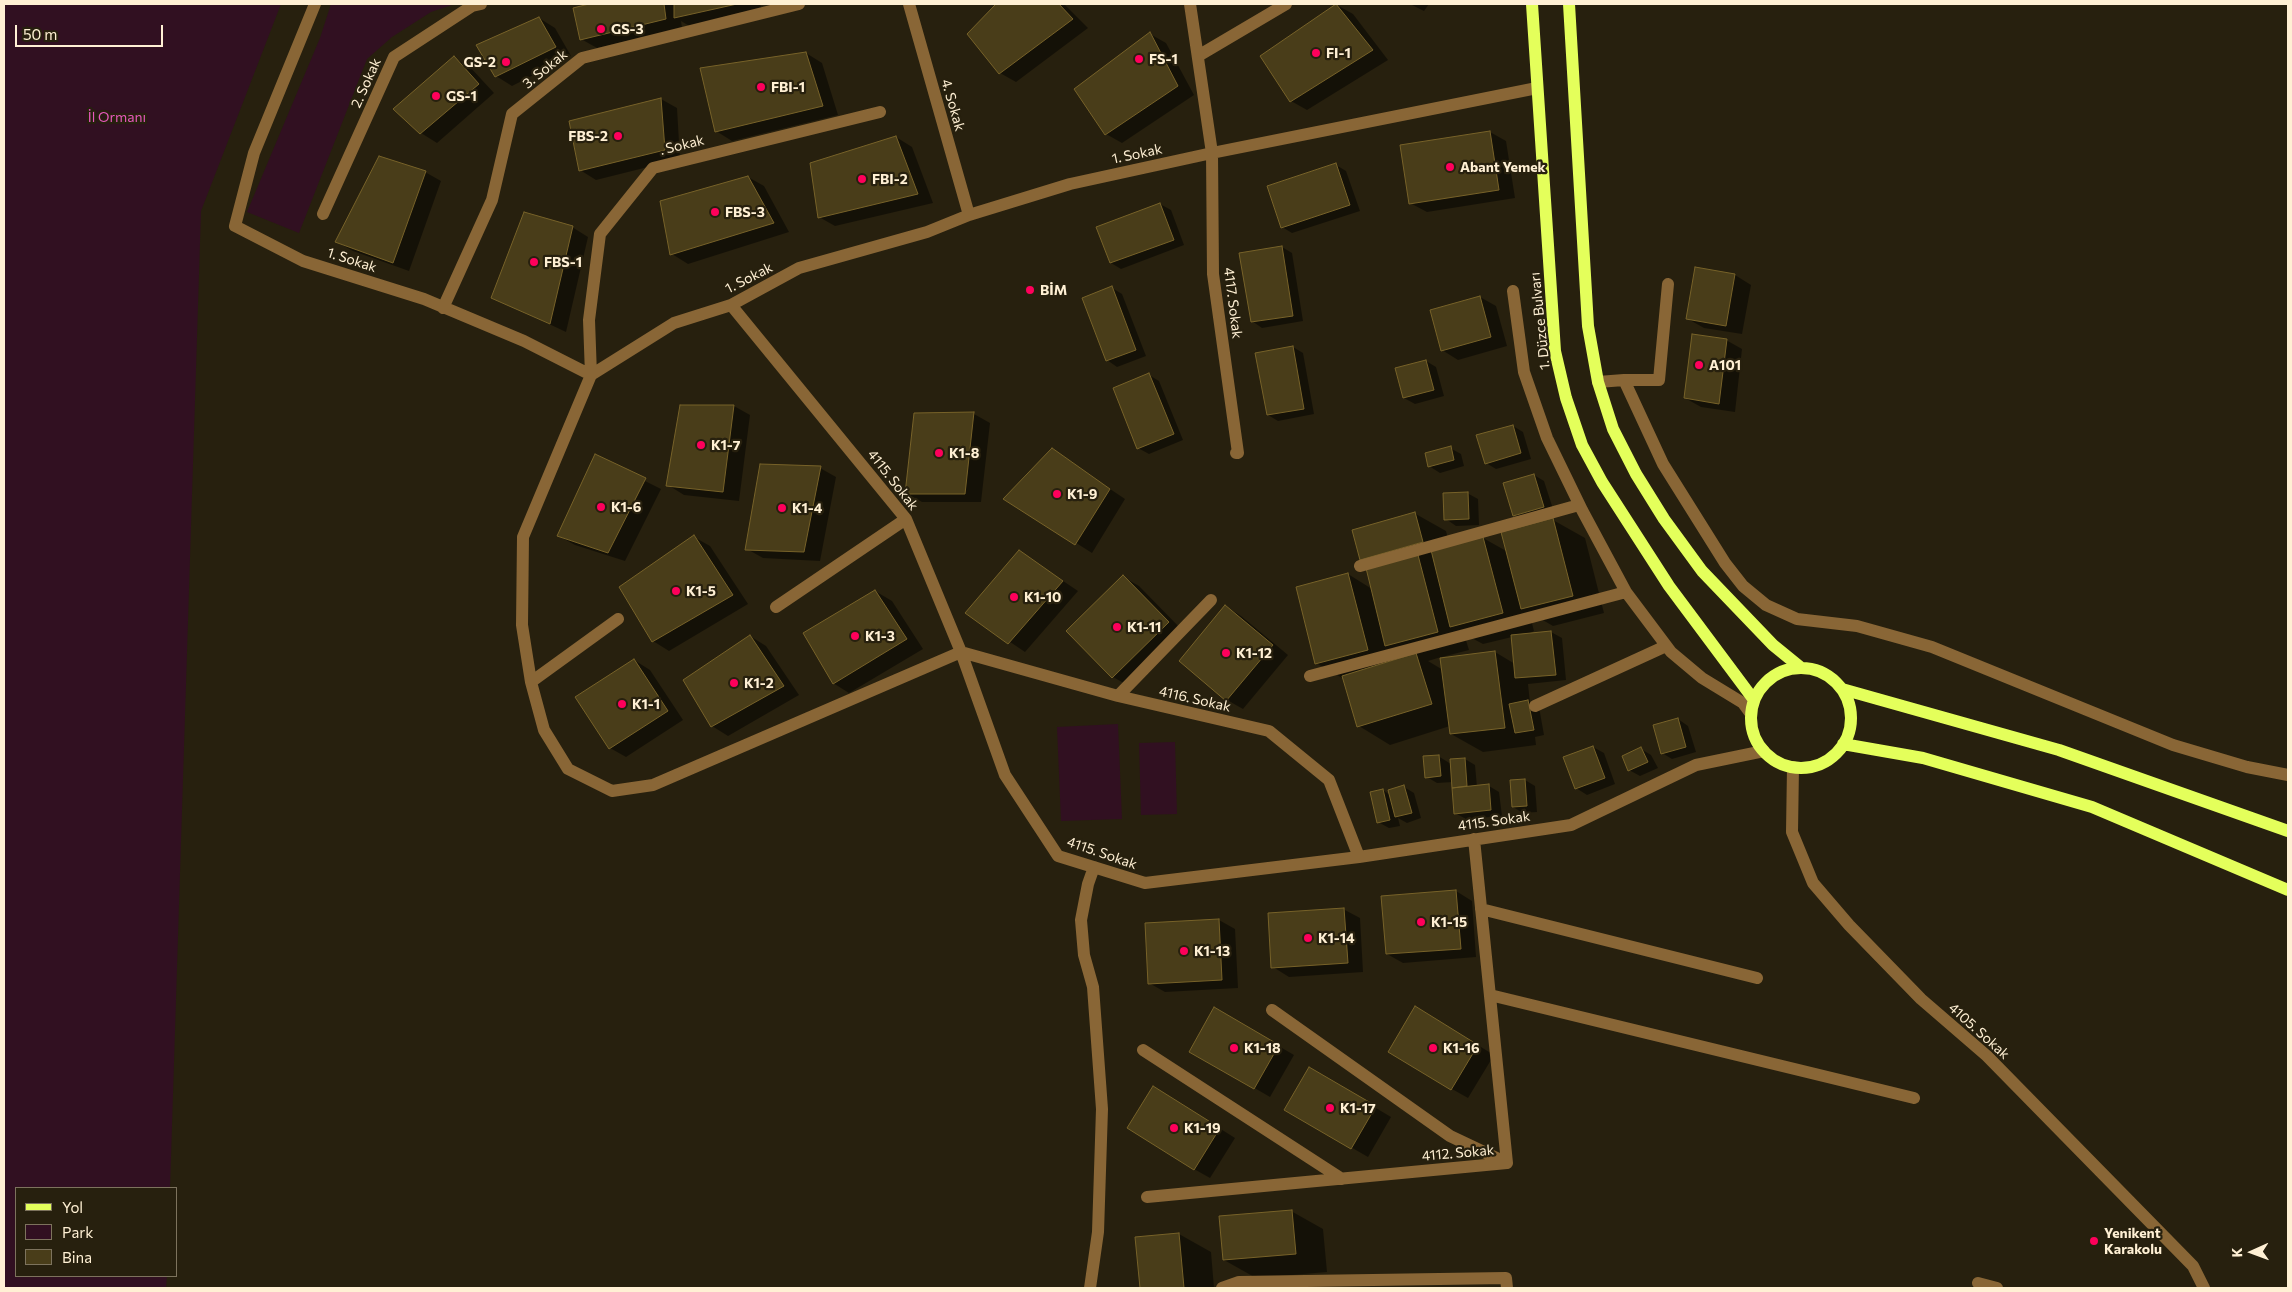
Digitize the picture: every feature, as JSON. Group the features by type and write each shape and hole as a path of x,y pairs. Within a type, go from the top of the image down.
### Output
{"main road":[{"name":"1. Düzce Bulvarı","path":"1532,4 1555,351 1566,398 1582,445 1602,482 1669,586 1754,700"},
{"path":"1569,4 1588,326 1598,382 1612,429 1636,474 1664,519 1702,571 1773,645 1800,667"},
{"path":"1800,667 1816,670 1830,676 1842,689 1849,703 1851,720 1848,736 1839,751 1826,761 1810,767 1793,767 1777,762 1764,751 1756,740 1752,727 1751,714 1754,700 1760,688 1771,677 1785,670 1800,667"},
{"path":"1842,689 2059,750 2288,831"},
{"path":"1843,744 1923,758 2092,807 2288,890"}],"street":[{"name":"1. Sokak","path":"315,4 254,153 235,226 303,260 424,299 524,341 591,375 674,323 731,304 799,268 927,232 969,215 1070,184 1212,153 1537,88"},
{"name":"2. Sokak","path":"322,214 394,57 472,6 481,4"},
{"name":"3. Sokak","path":"444,308 492,200 512,114 582,58 799,4"},
{"name":"4. Sokak","path":"909,4 969,215"},
{"name":"4117. Sokak","path":"1190,4 1212,153 1213,274 1238,453 1236,453"},
{"path":"1198,56 1286,4"},
{"name":". Sokak","path":"591,375 589,320 600,234 653,168 880,112"},
{"path":"1598,382 1659,380 1668,284"},
{"path":"1513,291 1524,372 1547,438 1579,505 1626,592 1666,646 1702,678 1743,703 1751,714"},
{"name":"4115. Sokak","path":"731,304 906,519 961,652 1005,775 1058,856 1145,883 1359,857 1571,825 1696,765 1764,751"},
{"path":"591,375 523,537 522,625 531,682 544,730 568,769 612,791 652,786 961,652"},
{"path":"1624,380 1663,464 1714,546 1743,586 1766,605 1797,619 1857,626 1932,647 2173,745 2247,767 2288,775"},
{"path":"1360,566 1579,505"},
{"path":"776,607 906,519"},
{"path":"1310,676 1626,592"},
{"path":"1118,696 1212,600"},
{"path":"531,682 618,620"},
{"path":"1535,706 1666,646"},
{"name":"4116. Sokak","path":"961,652 1118,696 1269,731 1329,780 1359,857"},
{"name":"4105. Sokak","path":"1793,767 1792,832 1813,883 1849,925 1921,1000 1987,1056 2193,1266 2204,1288"},
{"name":"4112. Sokak","path":"1147,1197 1507,1163 1474,839"},
{"path":"1090,1288 1098,1232 1102,1109 1093,987 1084,955 1081,920 1088,884 1094,867"},
{"path":"1481,909 1757,978"},
{"path":"1490,995 1914,1098"},
{"path":"1272,1010 1450,1136 1507,1163"},
{"path":"1143,1050 1342,1179"},
{"path":"1222,1288 1239,1282 1506,1278 1507,1288"},
{"path":"1978,1283 1997,1288"}],"green space":[{"name":"İl Ormanı","path":"4,4 281,4 201,211 170,1187 15,1187 15,1277 167,1277 166,1288 4,1288"},
{"path":"331,4 455,4 431,12 392,37 367,59 299,233 247,212 320,38"},
{"path":"1118,724 1122,819 1061,821 1057,727"},
{"path":"1175,742 1177,814 1141,815 1139,743"}],"building":[{"name":"GS-3","path":"589,4 664,4 666,19 580,40 573,8"},
{"path":"674,4 737,4 674,18"},
{"path":"996,4 1059,4 1073,19 999,74 967,34"},
{"name":"FI-1","path":"1336,4 1373,50 1290,102 1260,56"},
{"name":"GS-2","path":"539,17 556,47 495,77 476,45"},
{"name":"FS-1","path":"1150,32 1178,86 1105,135 1074,89"},
{"name":"FBI-1","path":"806,52 823,106 715,132 700,68"},
{"name":"GS-1","path":"454,56 479,84 420,134 393,109"},
{"name":"FBS-2","path":"661,98 665,150 579,171 569,121"},
{"name":"Abant Yemek","path":"1490,131 1499,190 1409,204 1400,145"},
{"name":"FBI-2","path":"896,136 918,194 818,218 810,163"},
{"path":"379,156 426,171 393,263 335,242"},
{"path":"1336,163 1350,205 1281,228 1267,186"},
{"name":"FBS-3","path":"748,176 774,223 670,255 660,201"},
{"path":"1160,203 1174,240 1110,263 1096,227"},
{"name":"FBS-1","path":"524,212 573,226 550,324 491,298"},
{"path":"1282,246 1293,316 1251,322 1239,253"},
{"path":"1695,267 1735,274 1726,326 1686,319"},
{"path":"1112,286 1136,350 1106,361 1082,298"},
{"path":"1480,296 1491,337 1441,351 1430,310"},
{"path":"1692,334 1727,339 1719,404 1684,398"},
{"path":"1293,346 1304,409 1267,415 1255,353"},
{"path":"1426,360 1434,390 1403,398 1395,368"},
{"path":"1149,373 1174,434 1137,449 1113,388"},
{"name":"K1-7","path":"680,405 734,405 723,492 666,486"},
{"name":"K1-8","path":"974,412 965,494 905,494 914,413"},
{"path":"1513,425 1521,453 1485,464 1476,435"},
{"path":"1451,446 1454,460 1428,467 1425,453"},
{"name":"K1-9","path":"1052,448 1110,489 1075,545 1003,499"},
{"name":"K1-6","path":"595,454 646,478 608,553 557,536"},
{"name":"K1-4","path":"760,464 821,466 804,552 745,550"},
{"path":"1534,474 1544,507 1513,516 1503,483"},
{"path":"1468,492 1469,519 1444,520 1443,493"},
{"path":"1415,512 1423,542 1360,560 1352,530"},
{"path":"1553,518 1573,596 1521,609 1501,532"},
{"name":"K1-5","path":"694,535 733,595 652,642 619,587"},
{"path":"1483,537 1503,613 1450,627 1431,550"},
{"name":"K1-10","path":"1019,550 1063,581 1008,644 965,613"},
{"path":"1418,555 1438,632 1385,646 1366,568"},
{"path":"1348,573 1368,650 1315,664 1296,587"},
{"name":"K1-11","path":"1123,575 1169,622 1112,678 1066,631"},
{"name":"K1-3","path":"875,590 907,639 833,684 803,633"},
{"name":"K1-12","path":"1225,605 1273,645 1226,701 1179,661"},
{"path":"1551,631 1556,675 1515,678 1511,635"},
{"name":"K1-2","path":"750,635 784,686 711,727 683,680"},
{"path":"1495,651 1505,728 1450,734 1440,658"},
{"path":"1416,653 1432,704 1357,727 1342,676"},
{"name":"K1-1","path":"634,659 668,711 609,749 575,697"},
{"path":"1528,700 1534,730 1515,733 1509,704"},
{"path":"1678,718 1686,747 1661,754 1653,725"},
{"path":"1593,746 1605,778 1575,789 1563,757"},
{"path":"1641,747 1648,762 1628,771 1622,756"},
{"path":"1439,755 1441,776 1425,778 1423,756"},
{"path":"1465,758 1467,786 1452,788 1450,759"},
{"path":"1525,779 1527,806 1512,807 1510,780"},
{"path":"1489,784 1491,810 1454,814 1452,788"},
{"path":"1404,785 1412,813 1395,817 1388,790"},
{"path":"1383,789 1390,820 1377,823 1370,792"},
{"name":"K1-15","path":"1456,890 1461,949 1386,954 1381,896"},
{"name":"K1-14","path":"1344,908 1348,963 1271,968 1268,913"},
{"name":"K1-13","path":"1219,919 1222,980 1148,984 1145,923"},
{"name":"K1-16","path":"1415,1006 1478,1045 1451,1090 1388,1052"},
{"name":"K1-18","path":"1214,1007 1279,1045 1254,1089 1189,1052"},
{"name":"K1-17","path":"1309,1067 1376,1106 1351,1149 1284,1110"},
{"name":"K1-19","path":"1153,1086 1220,1128 1194,1170 1127,1128"},
{"path":"1292,1210 1296,1254 1223,1260 1219,1216"},
{"path":"1179,1233 1184,1288 1140,1288 1135,1237"}],"place":[{"name":"GS-3","path":"601,29"},
{"name":"FI-1","path":"1316,53"},
{"name":"FS-1","path":"1139,59"},
{"name":"GS-2","path":"506,62"},
{"name":"FBI-1","path":"761,87"},
{"name":"GS-1","path":"436,96"},
{"name":"FBS-2","path":"618,136"},
{"name":"Abant Yemek","path":"1450,167"},
{"name":"FBI-2","path":"862,179"},
{"name":"FBS-3","path":"715,212"},
{"name":"FBS-1","path":"534,262"},
{"name":"BİM","path":"1030,290"},
{"name":"A101","path":"1699,365"},
{"name":"K1-7","path":"701,445"},
{"name":"K1-8","path":"939,453"},
{"name":"K1-9","path":"1057,494"},
{"name":"K1-6","path":"601,507"},
{"name":"K1-4","path":"782,508"},
{"name":"K1-5","path":"676,591"},
{"name":"K1-10","path":"1014,597"},
{"name":"K1-11","path":"1117,627"},
{"name":"K1-3","path":"855,636"},
{"name":"K1-12","path":"1226,653"},
{"name":"K1-2","path":"734,683"},
{"name":"K1-1","path":"622,704"},
{"name":"K1-15","path":"1421,922"},
{"name":"K1-14","path":"1308,938"},
{"name":"K1-13","path":"1184,951"},
{"name":"K1-18","path":"1234,1048"},
{"name":"K1-16","path":"1433,1048"},
{"name":"K1-17","path":"1330,1108"},
{"name":"K1-19","path":"1174,1128"},
{"name":"Yenikent Karakolu","path":"2094,1241"}]}
